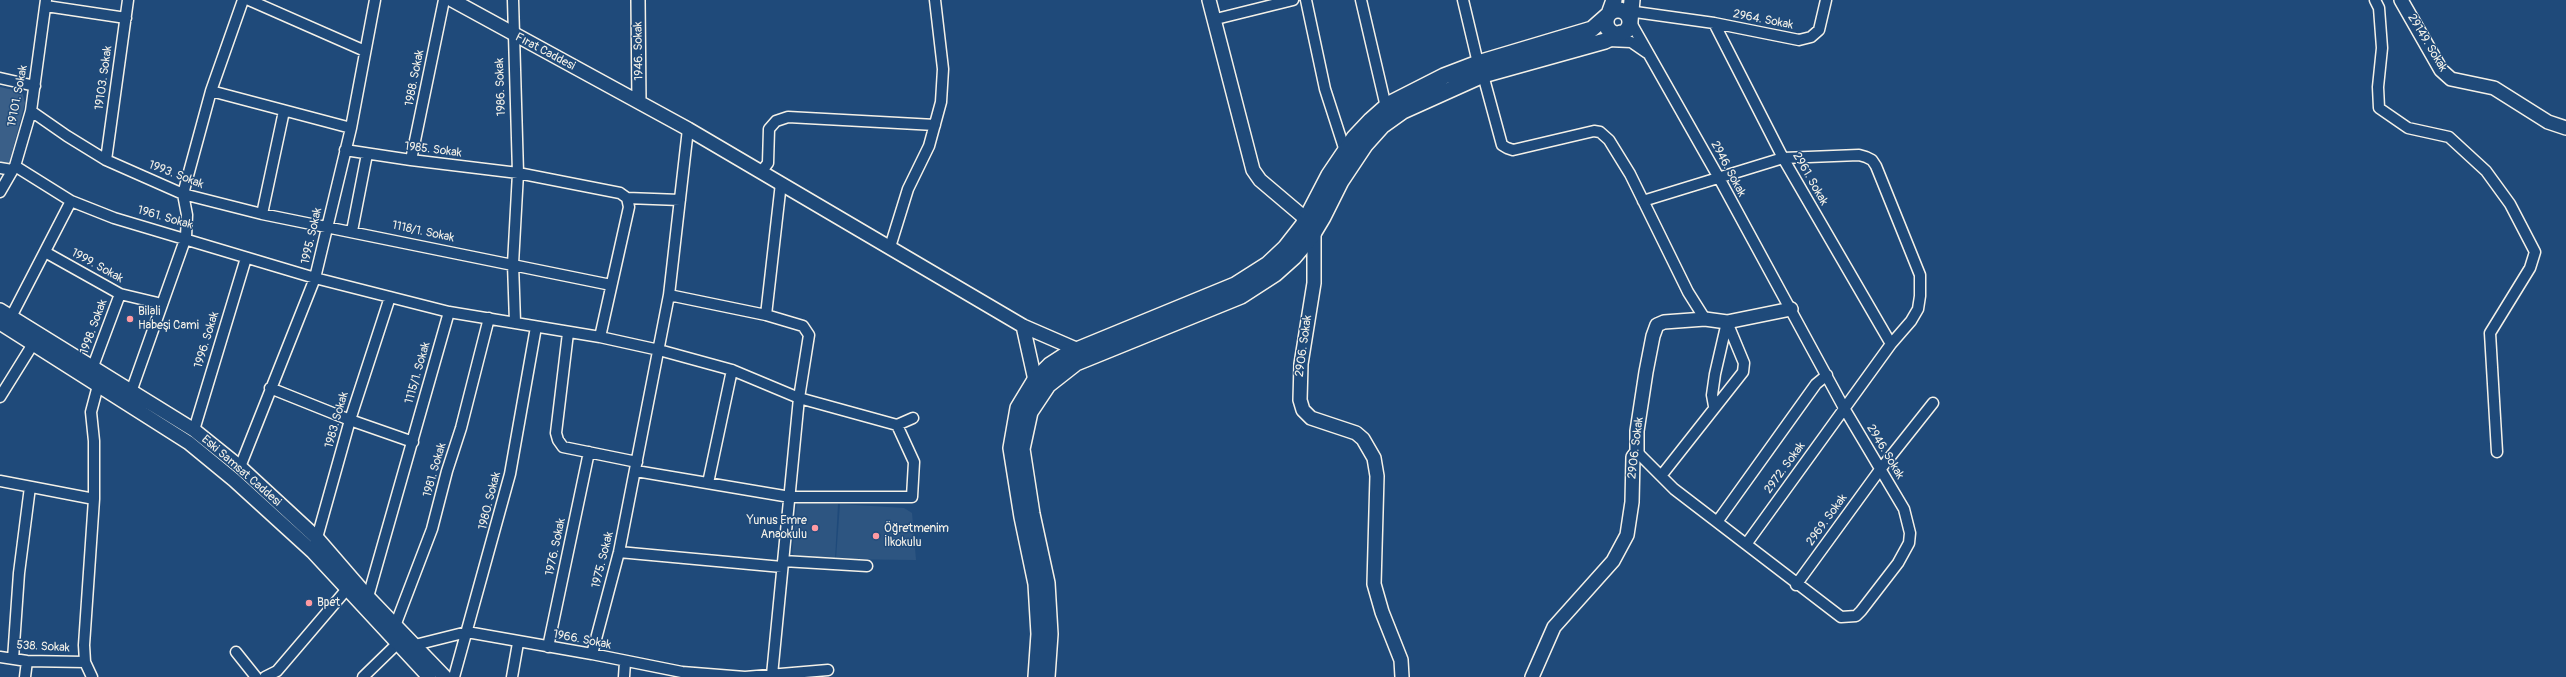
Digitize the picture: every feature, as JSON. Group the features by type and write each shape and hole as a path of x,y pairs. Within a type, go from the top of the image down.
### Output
{"main road":[{"path":"1310,226 1345,151 1365,125 1386,107 1410,92 1580,34 1599,25 1623,9"},
{"path":"1623,9 1606,20 1608,28 1626,38"},
{"path":"1623,9 1628,29 1626,38"},
{"path":"1036,677 1039,634 1036,584 1022,517 1011,448 1018,408 1035,380 1053,363 1082,354 1238,290 1277,256 1293,239 1310,226 1352,163 1380,129 1413,105 1481,69 1605,41 1626,38"},
{"path":"1047,677 1050,640 1047,583 1022,461 1024,436 1031,409 1045,388 1082,354"}],"street":[{"name":"19103. Sokak","path":"106,160 128,0"},
{"path":"131,392 186,237 187,215 183,194 210,91 243,0"},
{"path":"249,0 365,51"},
{"name":"1995. Sokak","path":"240,467 270,388 315,278 346,150 375,0"},
{"name":"1988. Sokak","path":"411,160 444,0"},
{"name":"Fırat Caddesi","path":"452,0 688,129 1023,326 1082,354"},
{"name":"1986. Sokak","path":"513,0 512,34 518,173 513,264 515,322"},
{"name":"1946. Sokak","path":"638,0 639,102"},
{"path":"890,247 908,189 929,146 944,86 935,0"},
{"path":"1209,0 1216,19 1253,170 1260,180 1310,226"},
{"path":"1216,19 1293,0"},
{"path":"1306,0 1325,89 1345,151"},
{"path":"1361,0 1386,107"},
{"path":"1463,0 1504,147 1513,150 1589,132 1600,132 1608,140 1630,174 1688,292 1705,319"},
{"name":"2964. Sokak","path":"1623,9 1714,23 1799,40 1805,39 1819,30 1826,0"},
{"path":"2375,0 2379,8 2382,48 2378,87 2379,108 2408,128 2449,137 2486,171 2510,204 2535,252 2530,268 2490,333 2497,452"},
{"name":"29149. Sokak","path":"2401,0 2441,70 2451,79 2494,88 2548,122 2566,128"},
{"path":"46,3 126,18"},
{"name":"19101. Sokak","path":"0,192 13,168 31,111 46,3"},
{"name":"2946. Sokak","path":"1623,9 1719,178 1844,408 1904,509 1908,521 1909,543 1898,563 1861,611 1848,618 1833,613 1747,544 1674,489 1637,452"},
{"name":"2961. Sokak","path":"1714,23 1783,158 1891,344"},
{"path":"1626,38 1648,54"},
{"path":"0,78 35,86"},
{"path":"210,91 350,128"},
{"path":"262,214 284,110"},
{"name":"1993. Sokak","path":"31,111 66,136 106,160 183,194 262,214 327,226"},
{"path":"761,172 768,163 769,129 776,121 788,117 935,125"},
{"name":"1975. Sokak","path":"592,654 619,552 659,350 669,295 688,129"},
{"name":"1985. Sokak","path":"346,150 411,160 518,173 620,193 627,198 680,200"},
{"path":"352,231 367,154"},
{"name":"2972. Sokak","path":"1643,201 1783,158 1858,155 1872,160 1876,166 1920,275 1922,286 1918,309 1911,321 1891,344 1747,544"},
{"path":"0,168 13,168"},
{"name":"1961. Sokak","path":"13,168 71,201 114,218 186,237 246,258 315,278 449,312 515,322 568,333 600,337 659,350 732,370 799,398 897,426"},
{"path":"766,315 781,183"},
{"path":"600,337 630,207 627,198"},
{"path":"4,317 45,252 71,201"},
{"name":"1118/1. Sokak","path":"327,226 612,285"},
{"name":"2906. Sokak","path":"1310,226 1314,283 1301,364 1300,400 1303,410 1311,418 1356,433 1362,439 1374,458 1377,476 1374,584 1382,612 1401,660 1402,677"},
{"name":"1999. Sokak","path":"45,252 120,294 162,304"},
{"name":"1996. Sokak","path":"194,430 246,258"},
{"name":"1998. Sokak","path":"85,662 85,610 94,499 94,441 90,412 97,376 120,294"},
{"path":"669,295 766,315 803,326 809,335 799,398 772,675"},
{"name":"1983. Sokak","path":"313,552 350,420 390,297"},
{"name":"2906. Sokak","path":"1532,677 1554,627 1614,561 1627,535 1632,502 1633,462 1637,452 1637,436 1646,372 1653,336 1657,326 1664,322 1705,319 1727,322 1791,308"},
{"name":"1115/1. Sokak","path":"368,597 449,312"},
{"name":"Eski Samsat Caddesi","path":"4,317 33,344 131,392 194,430 240,467 317,538 368,597 445,677"},
{"name":"Eski Samsat Caddesi","path":"4,317 97,376 189,443 234,480 313,552 430,677"},
{"name":"1981. Sokak","path":"395,626 432,528 447,471 462,428 489,318"},
{"path":"1661,476 1714,406 1743,372 1745,366 1727,322"},
{"path":"1714,406 1712,395 1714,374 1727,322"},
{"path":"1023,326 1035,380"},
{"name":"1980. Sokak","path":"454,677 510,474 536,327"},
{"path":"568,333 556,433 563,447 589,452 636,467 708,483 790,497 912,498 914,462 897,426 913,418"},
{"path":"0,397 33,344"},
{"path":"708,483 732,370"},
{"path":"1717,522 1816,384 1827,376"},
{"path":"270,388 350,420 413,442"},
{"name":"2969. Sokak","path":"1796,584 1880,470 1933,403"},
{"name":"1976. Sokak","path":"548,647 589,452"},
{"path":"0,481 94,499"},
{"path":"13,659 19,573 30,487"},
{"path":"619,552 782,564 868,566"},
{"path":"265,677 277,671 346,589"},
{"name":"1966. Sokak","path":"415,645 467,632 518,643 592,654 625,662 682,672 745,677 828,670"},
{"path":"362,677 398,643"},
{"path":"512,677 518,643"},
{"path":"236,652 256,677"},
{"name":"538. Sokak","path":"0,657 27,661 85,662"},
{"path":"25,677 27,661"},
{"path":"85,662 92,677"},
{"path":"624,677 625,662"}],"shaded area":[{"path":"0,87 22,92 25,103 8,167 0,165"},
{"name":"Yunus Emre Anaokulu","path":"800,501 838,504 835,559 795,557 792,552 797,503"},
{"name":"Öğretmenim İlkokulu","path":"840,504 904,508 912,513 916,560 836,559"}],"place":[{"name":"Bilali Habeşi Cami","path":"130,319"},
{"name":"Yunus Emre Anaokulu","path":"815,528"},
{"name":"Öğretmenim İlkokulu","path":"876,536"},
{"name":"Bpet","path":"309,603"}]}
